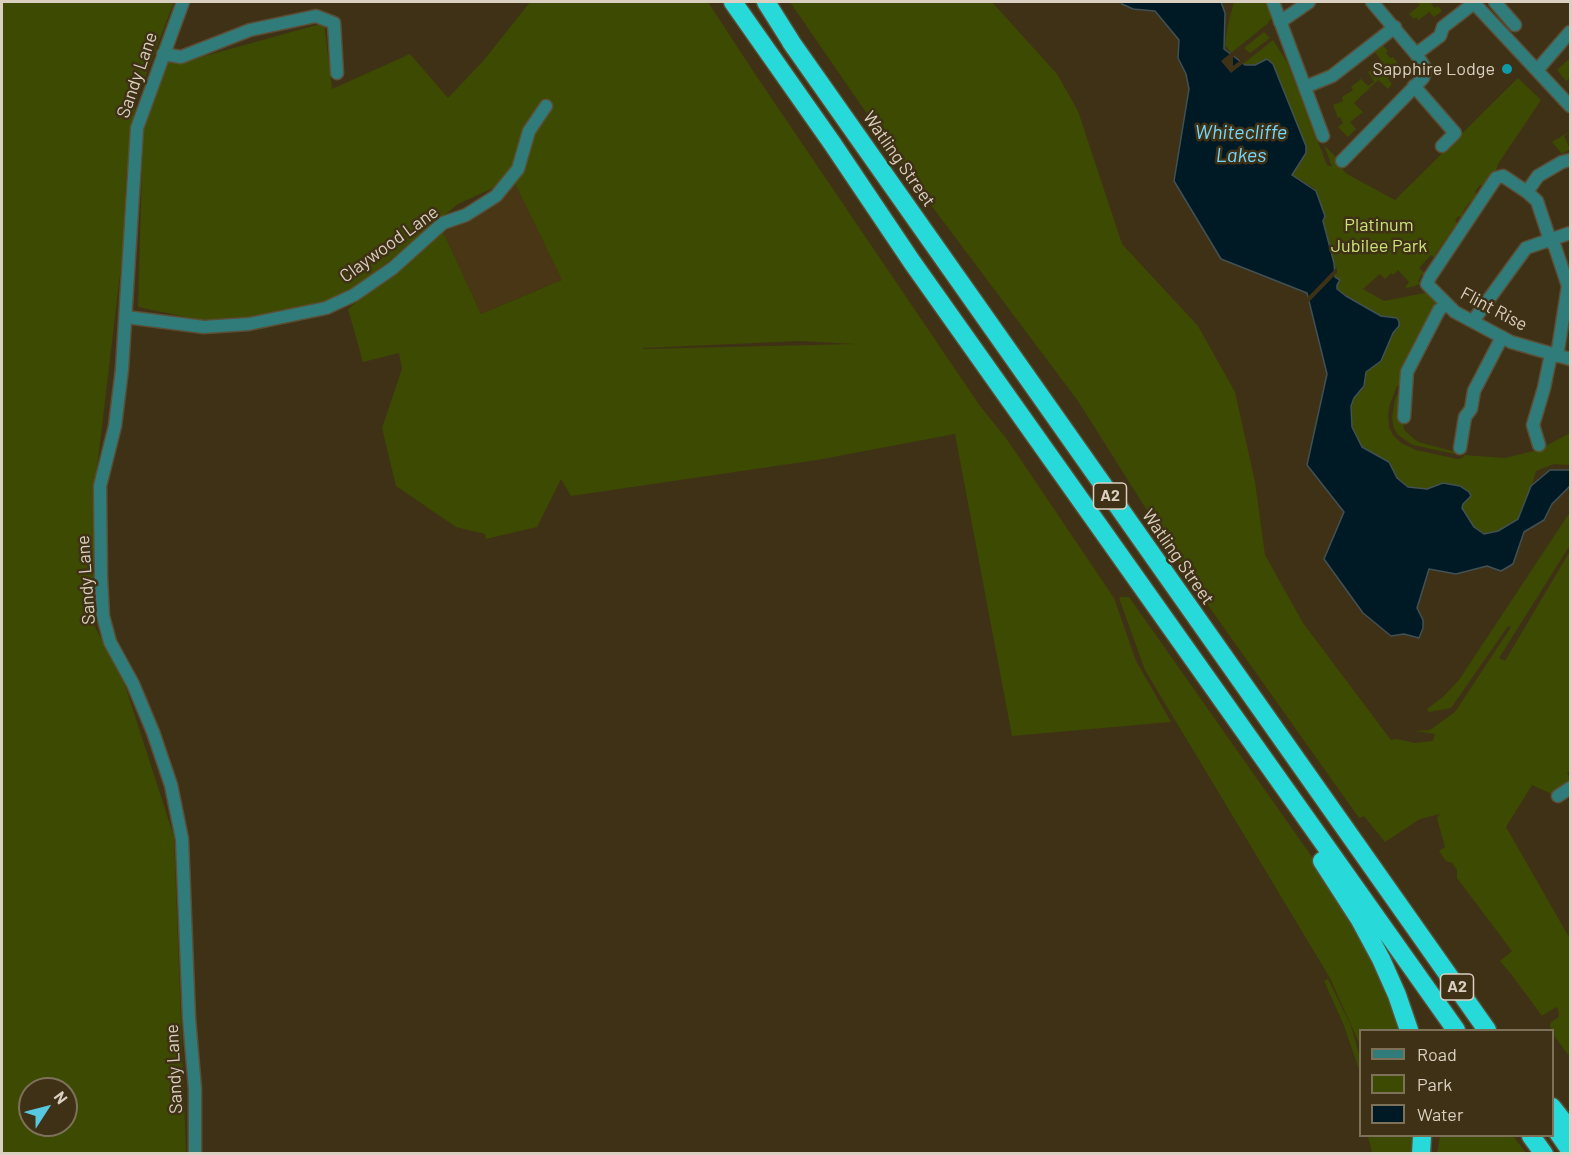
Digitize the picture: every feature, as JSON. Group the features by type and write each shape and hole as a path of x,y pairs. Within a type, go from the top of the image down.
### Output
{"highway":[{"name":"A2","path":"733,2 912,262 1455,1029"},
{"name":"Watling Street","path":"764,2 1486,1029"},
{"path":"1201,670 1369,937 1392,982 1409,1029"},
{"path":"1426,944 1492,1029"},
{"path":"1554,1110 1570,1130"},
{"path":"1554,1127 1570,1150"},
{"path":"1421,1154 1422,1137"},
{"path":"1532,1137 1544,1154"}],"street":[{"name":"Sandy Lane","path":"183,2 137,128 122,369 115,426 100,486 103,616 110,642 133,684 153,732 171,785 182,839 189,1018 195,1089 195,1154"},
{"path":"1274,2 1323,136"},
{"path":"1280,22 1309,2"},
{"path":"1342,161 1423,78 1426,69 1395,27 1372,2"},
{"path":"1416,54 1440,36 1443,27 1474,2 1570,106"},
{"path":"1495,2 1515,25"},
{"path":"163,54 181,57 250,30 316,16 334,23 337,73"},
{"path":"1305,87 1330,77 1395,27"},
{"path":"1538,69 1570,32"},
{"path":"1414,86 1455,133 1442,146"},
{"name":"Claywood Lane","path":"126,317 204,327 249,324 326,308 345,299 393,268 443,223 466,215 496,196 518,169 529,131 546,106"},
{"path":"1539,445 1533,425 1554,355 1568,286 1537,201 1527,192 1538,176 1570,160"},
{"name":"Flint Rise","path":"1527,192 1503,176 1496,179 1430,276 1427,284 1446,304 1502,337 1518,345 1570,358"},
{"path":"1473,321 1525,249 1570,233"},
{"path":"1404,417 1407,372 1439,310 1446,304"},
{"path":"1460,448 1465,417 1471,409 1474,391 1502,337"},
{"path":"1558,796 1570,788"}],"shaded area":[{"path":"514,180 562,280 481,314 443,232 494,204"}],"green space":[{"path":"2,2 174,2 136,101 126,177 123,249 97,468 93,623 124,682 174,837 186,1153 2,1153"},
{"path":"530,2 708,2 980,406 1006,438 1114,598 1136,661 1171,722 1012,736 955,434 817,460 571,496 561,479 537,527 486,539 485,534 456,527 396,486 382,428 402,369 399,353 363,362 348,309 443,232 481,314 562,280 513,179 458,204 366,279 326,303 252,317 200,320 138,307 143,131 166,63 194,59 324,23 332,89 410,54 448,98 484,60","holes":["799,341 856,344 643,349"]},
{"path":"790,2 992,2 1057,74 1078,111 1122,244 1198,326 1235,392 1255,482 1265,555 1303,623 1391,740 1415,743 1433,741 1435,734 1415,731 1430,730 1455,712 1511,627 1508,626 1451,708 1429,712 1427,709 1443,697 1459,680 1570,512 1570,545 1499,658 1505,661 1570,551 1570,770 1567,773 1570,784 1554,795 1532,785 1506,827 1570,939 1570,1057 1550,1026 1551,1022 1559,1017 1558,1009 1556,1007 1542,1016 1500,961 1512,951 1457,878 1457,870 1452,863 1446,861 1439,851 1445,847 1437,818 1440,814 1420,819 1385,842 1364,816 1359,818 1156,532 1148,512 1078,401 916,185"},
{"path":"1234,2 1266,2 1269,10 1274,14 1267,24 1231,53 1225,45"},
{"path":"1432,2 1435,8 1438,6 1442,11 1434,17 1429,12 1419,20 1416,17 1414,19 1409,14 1420,5 1418,3"},
{"path":"1264,32 1270,38 1250,53 1244,48"},
{"name":"Platinum Jubilee Park","path":"1273,40 1287,62 1327,165 1332,167 1322,139 1347,174 1395,200 1518,78 1541,100 1498,164 1485,188 1480,185 1475,192 1478,195 1464,210 1462,218 1458,216 1455,221 1460,225 1455,226 1435,258 1431,255 1419,268 1426,274 1422,274 1418,281 1420,283 1405,287 1409,282 1398,270 1385,279 1380,274 1363,289 1384,301 1430,292 1439,304 1433,309 1402,367 1400,385 1397,386 1390,404 1389,427 1401,443 1416,450 1457,459 1463,458 1464,455 1505,458 1538,450 1570,433 1570,465 1554,464 1536,471 1509,561 1403,523 1469,492 1460,486 1443,483 1427,489 1408,487 1397,478 1389,462 1362,447 1355,436 1350,418 1352,402 1364,386 1366,372 1381,361 1399,322 1397,318 1381,316 1337,289 1340,281 1335,277 1334,263 1323,221 1325,218 1314,188 1292,175 1306,153 1306,146 1273,64 1267,60 1253,65 1243,64"},
{"path":"1383,45 1388,51 1386,53 1390,58 1393,57 1401,68 1388,79 1392,84 1388,89 1378,80 1354,103 1363,112 1350,122 1356,129 1348,137 1338,127 1343,123 1340,117 1338,118 1333,105 1343,101 1342,97 1353,90 1351,87 1361,79 1368,86 1374,82 1368,72 1379,64 1382,68 1385,66 1375,52"},
{"path":"1570,58 1570,78 1566,81 1557,70"},
{"path":"1570,131 1564,136 1570,149 1562,154 1552,142"},
{"path":"1399,392 1404,430 1418,442 1456,452 1455,454 1413,445 1398,435 1392,418 1395,399"},
{"path":"1129,597 1348,908 1405,1029 1359,1029 1359,1043 1330,978 1145,670 1119,598"},
{"path":"1328,979 1351,1026 1359,1054 1359,1069 1343,1023 1324,981"},
{"path":"1368,1137 1418,1137 1418,1153 1372,1153"},
{"path":"1440,1137 1514,1137 1526,1153 1437,1153"}],"water":[{"name":"Whitecliffe Lakes","path":"1121,2 1221,2 1225,13 1224,49 1245,65 1255,65 1267,59 1273,64 1306,146 1306,153 1292,175 1316,191 1325,216 1323,221 1334,263 1335,277 1340,280 1337,289 1381,316 1397,318 1399,322 1381,361 1366,372 1364,386 1354,398 1351,406 1352,427 1362,447 1389,462 1397,478 1408,487 1427,489 1443,483 1460,486 1469,492 1471,496 1462,508 1474,527 1484,534 1498,531 1518,519 1531,486 1550,470 1570,470 1570,486 1552,504 1544,520 1524,532 1513,564 1501,571 1487,566 1456,574 1429,569 1417,608 1423,620 1419,638 1404,634 1391,636 1363,613 1324,559 1344,512 1307,465 1327,374 1307,293 1221,259 1174,181 1189,89 1186,74 1178,58 1179,40 1155,11 1133,9"}],"pier":[{"path":"1232,52 1236,55 1233,57 1233,66 1242,59 1245,62 1231,73 1221,61"},
{"path":"1337,267 1337,273 1307,304 1306,299"}],"place":[{"name":"Sapphire Lodge","path":"1507,69"}]}
